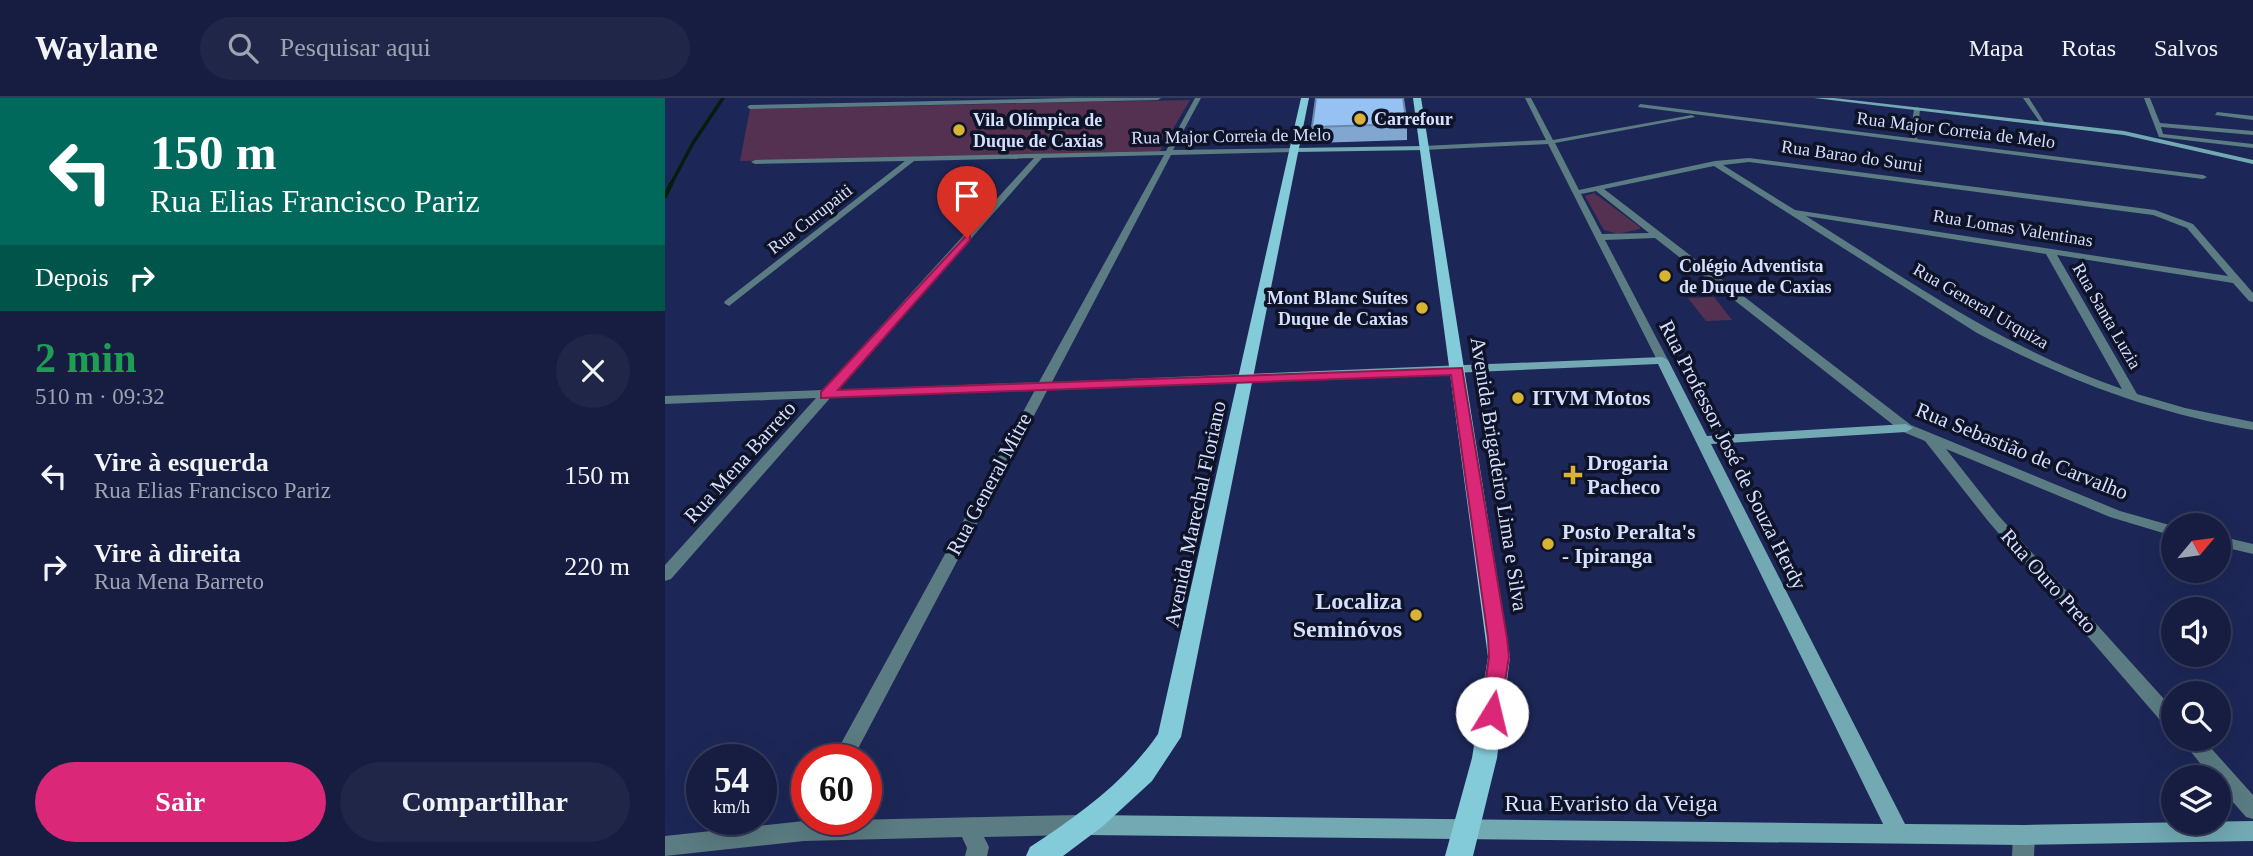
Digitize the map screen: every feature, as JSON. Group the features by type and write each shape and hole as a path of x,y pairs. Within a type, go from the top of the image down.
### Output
{"main road":[{"name":"Avenida Marechal Floriano","path":"1040,856 1085,825 1151,768 1169,737 1305,98"},
{"name":"Avenida Brigadeiro Lima e Silva","path":"1417,98 1499,657 1496,689 1468,829 1459,856"},
{"path":"1817,98 2156,137 2253,162"},
{"path":"1914,98 1917,109"},
{"name":"Rua Major Correia de Melo","path":"1295,149 1423,148"},
{"path":"1246,378 1457,371 1661,360"},
{"name":"Rua Professor José de Souza Herdy","path":"1661,360 1898,832"},
{"path":"1703,440 1906,428"},
{"name":"Rua Evaristo da Veiga","path":"1085,825 1898,832 2024,846 2253,831"}],"street":[{"path":"851,105 862,98"},
{"path":"914,104 922,98"},
{"path":"750,107 1158,98"},
{"name":"Rua General Mitre","path":"851,744 1198,98"},
{"name":"Rua Professor José de Souza Herdy","path":"1528,98 1575,193 1602,237 1661,360"},
{"path":"1633,98 1653,124"},
{"path":"2027,98 2045,124"},
{"path":"2147,98 2159,125 2156,137 2253,146"},
{"name":"Rua Major Correia de Melo","path":"1640,106 2203,177"},
{"path":"1913,141 1917,109"},
{"path":"2211,130 2218,122 2218,110 2253,118"},
{"name":"Rua Major Correia de Melo","path":"1423,148 1551,142 1705,115"},
{"path":"2159,125 2253,133"},
{"name":"Rua Major Correia de Melo","path":"755,162 1295,149"},
{"name":"Rua Mena Barreto","path":"665,575 1040,156"},
{"name":"Rua Curupaiti","path":"729,303 911,160"},
{"name":"Rua Barao do Surui","path":"1575,193 1715,163 1766,160 2126,209 2183,222 2195,231 2236,279"},
{"name":"Rua General Urquiza","path":"1715,163 1786,211 1981,331 2066,373 2173,411 2253,426"},
{"name":"Rua Sebastião de Carvalho","path":"1597,188 1906,428 2115,514 2161,527"},
{"name":"Rua Lomas Valentinas","path":"1786,211 2236,279"},
{"path":"1602,237 1658,235"},
{"name":"Rua Santa Luzia","path":"2050,252 2133,398"},
{"path":"2236,279 2252,298"},
{"path":"665,400 1246,378"},
{"name":"Rua Ouro Preto","path":"1930,438 1993,518 2161,707"},
{"path":"2231,544 2253,549"},
{"path":"2201,751 2253,810"},
{"name":"Rua Evaristo da Veiga","path":"882,826 968,828 1085,825"},
{"name":"Rua Evaristo da Veiga","path":"665,846 791,827"},
{"path":"968,828 978,847 976,856"}],"shaded area":[{"name":"Vila Olímpica de Duque de Caxias","path":"1190,100 1160,151 740,161 750,109"},
{"path":"1594,193 1640,229 1618,234 1604,230 1585,196"},
{"path":"1714,297 1732,320 1706,321 1688,298"}],"building":[{"path":"1316,98 1403,98 1407,124 1312,127"}],"waterway":[{"path":"670,186 693,143 723,98"},
{"path":"665,196 670,186"}],"place":[{"name":"Carrefour","path":"1360,119"},
{"name":"Vila Olímpica de Duque de Caxias","path":"959,130"},
{"name":"Colégio Adventista de Duque de Caxias","path":"1665,276"},
{"name":"Mont Blanc Suítes Duque de Caxias","path":"1422,308"},
{"name":"ITVM Motos","path":"1518,398"},
{"name":"Drogaria Pacheco","path":"1573,475"},
{"name":"Posto Peralta's - Ipiranga","path":"1548,544"},
{"name":"Localiza Seminóvos","path":"1416,615"}],"route":[{"path":"967,238 826,395 1457,371 1499,657 1492,713"}]}
